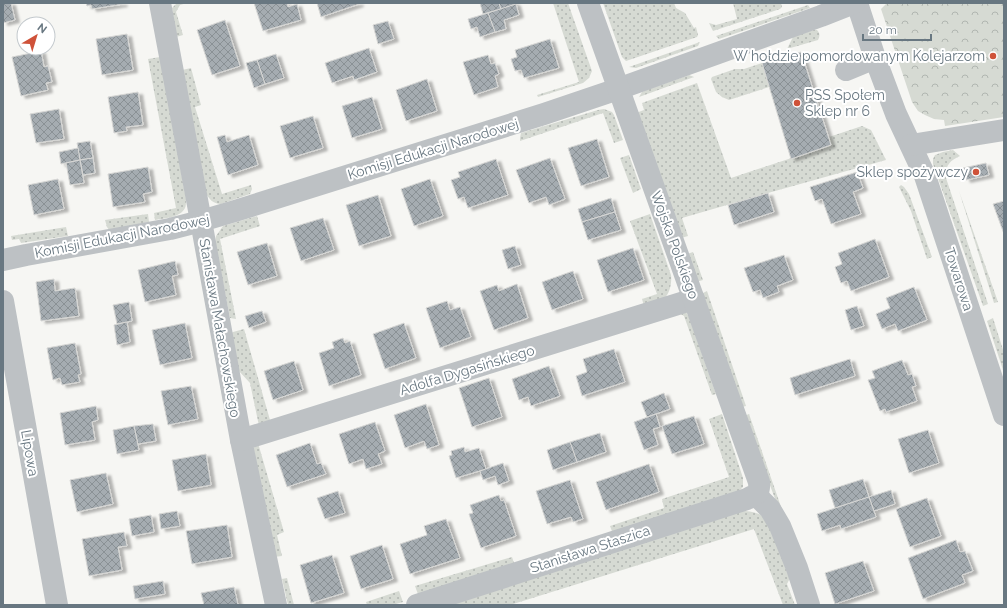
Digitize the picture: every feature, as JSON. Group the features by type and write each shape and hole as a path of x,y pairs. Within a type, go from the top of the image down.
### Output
{"street":[{"name":"Stanisława Małachowskiego","path":"161,3 241,440 276,605"},
{"name":"Wojska Polskiego","path":"588,3 759,482 758,491"},
{"name":"Komisji Edukacji Narodowej","path":"3,260 26,254 170,229 201,221 544,114 618,89 854,3"},
{"name":"Towarowa","path":"857,3 875,58 896,114 925,176 1004,415"},
{"path":"846,70 875,58"},
{"path":"911,145 1004,130"},
{"name":"Adolfa Dygasińskiego","path":"241,440 694,299"},
{"name":"Lipowa","path":"3,301 57,605"},
{"path":"758,491 780,526 797,568 809,605"},
{"name":"Stanisława Staszica","path":"417,605 747,499 758,491"}],"green space":[{"path":"177,3 187,3 180,5 176,12 183,35 176,37 172,8"},
{"path":"553,3 568,3 592,71 589,78 583,83 538,97 537,95 579,82"},
{"path":"603,3 674,3 676,8 685,13 694,28 696,27 698,35 697,37 626,61 622,57"},
{"path":"733,3 781,3 782,7 780,9 713,31 709,23 716,25 737,19"},
{"path":"887,3 1004,3 1004,117 945,126 944,120 934,119 918,111 912,102 881,9"},
{"path":"808,5 810,8 719,39 716,36"},
{"path":"817,30 819,32 818,40 787,49 793,37"},
{"path":"700,42 698,46 636,68 629,67"},
{"path":"160,57 186,203 183,211 176,216 155,220 154,213 176,208 148,59"},
{"path":"762,63 769,87 729,100 716,92 711,79 712,77 735,69 744,69"},
{"path":"191,68 201,105 195,107 222,194 251,185 252,189 250,194 221,204 212,201 205,192 182,70"},
{"path":"689,75 694,77 639,97 642,92 646,90"},
{"path":"697,83 731,178 831,145 829,137 862,126 871,130 886,160 682,218 688,236 681,238 636,113 644,110 642,103"},
{"path":"604,109 612,112 614,115 623,140 614,143 603,113 520,141 521,133"},
{"path":"953,150 960,156 948,164 946,178 988,304 983,306 933,164 935,155"},
{"path":"629,155 641,189 633,193 620,158"},
{"path":"901,185 909,194 932,257 927,259 911,211 899,187"},
{"path":"959,191 998,302 994,303"},
{"path":"148,214 149,222 109,230 105,220"},
{"path":"650,214 671,275 671,281 669,291 663,299 644,306 642,299 657,294 630,221"},
{"path":"257,216 260,226 220,239 236,319 230,318 215,242 216,236 223,226"},
{"path":"66,227 68,236 21,243 19,239 12,240 11,236"},
{"path":"693,252 703,280 696,282 687,254"},
{"path":"707,291 746,406 742,407 701,294"},
{"path":"676,311 686,312 689,317 716,394 712,395 684,316"},
{"path":"993,318 1004,353 1004,373 987,321"},
{"path":"244,329 270,420 259,426 250,383 238,370 231,333"},
{"path":"722,414 743,478 743,487 738,492 613,534 610,526 664,508 662,499 729,477 709,419"},
{"path":"749,414 799,559 798,560 744,416"},
{"path":"258,443 284,532 277,535 282,556 274,557 254,451 254,447"},
{"path":"731,511 745,511 759,514 768,524 792,574 787,584 795,605 783,605 754,529 510,605 443,605"},
{"path":"512,557 515,566 419,597 415,586"},
{"path":"287,578 294,605 288,605 282,579"},
{"path":"399,591 403,602 392,605 367,605 366,602"}],"building":[{"path":"3,3 11,3 15,20 3,23"},
{"path":"86,3 123,4 92,9 91,5 87,6"},
{"path":"254,3 287,3 288,7 297,4 301,20 263,31"},
{"path":"317,3 359,3 359,4 321,17"},
{"path":"480,3 499,3 501,9 483,14"},
{"path":"499,3 515,3 516,4 501,9"},
{"path":"516,4 519,15 504,20 506,29 495,32 488,13"},
{"path":"488,13 495,32 480,37 477,27 471,29 468,19"},
{"path":"225,20 240,66 212,75 197,30"},
{"path":"388,21 394,39 378,44 373,25"},
{"path":"127,34 133,70 102,75 96,39"},
{"path":"550,39 559,68 524,78 521,70 515,71 511,59 517,57 515,50"},
{"path":"369,48 377,72 354,80 353,76 332,83 325,63"},
{"path":"801,52 831,145 791,159 762,63"},
{"path":"276,54 284,78 265,84 257,60"},
{"path":"488,55 491,64 495,63 499,74 495,76 498,87 474,95 463,62"},
{"path":"42,56 44,67 48,66 52,82 46,83 48,90 21,96 12,57"},
{"path":"257,60 265,84 254,88 246,63"},
{"path":"427,79 437,111 406,121 396,90"},
{"path":"138,92 143,125 126,127 127,131 114,133 108,97"},
{"path":"372,97 382,129 352,138 342,106"},
{"path":"59,109 64,139 36,143 30,114"},
{"path":"313,116 323,148 290,158 280,126"},
{"path":"225,135 227,142 249,135 258,165 228,175 217,137"},
{"path":"597,139 609,177 581,186 568,148"},
{"path":"90,141 93,158 80,160 77,143"},
{"path":"78,148 80,160 61,164 59,152"},
{"path":"93,158 95,173 83,175 80,160"},
{"path":"550,158 565,199 549,205 546,197 529,203 516,170"},
{"path":"496,159 508,195 468,208 464,197 458,199 451,180 460,177 458,172"},
{"path":"80,160 84,183 70,185 66,163"},
{"name":"Sklep spożywczy","path":"986,163 989,175 966,180 963,168"},
{"path":"148,167 152,192 143,194 145,202 113,207 108,174"},
{"path":"857,172 863,188 853,192 861,214 831,224 822,199 815,201 810,187"},
{"path":"58,179 64,209 34,215 28,185"},
{"path":"430,179 443,216 414,226 401,189"},
{"path":"768,193 774,212 734,225 728,205"},
{"path":"378,195 391,236 359,246 346,205"},
{"path":"611,198 615,212 582,222 578,209"},
{"path":"1004,201 1004,234 993,204"},
{"path":"615,212 621,230 588,240 582,222"},
{"path":"323,218 334,250 301,261 290,228"},
{"path":"875,239 889,277 851,291 847,281 841,283 835,267 842,264 838,253"},
{"path":"267,243 277,276 248,285 237,252"},
{"path":"515,246 521,265 508,269 502,250"},
{"path":"633,248 644,280 608,292 597,260"},
{"path":"784,255 793,280 777,286 779,292 763,298 760,290 753,292 744,268"},
{"path":"175,261 178,275 172,276 176,295 145,302 138,270"},
{"path":"573,271 583,299 552,310 542,282"},
{"path":"54,279 55,291 75,288 79,316 41,321 36,282"},
{"path":"517,284 528,318 494,330 480,291 497,285 499,291"},
{"path":"914,287 927,320 898,331 895,324 882,329 876,314 890,308 886,298"},
{"path":"447,301 450,310 460,307 471,337 440,348 426,308"},
{"path":"129,302 132,321 117,324 113,305"},
{"path":"857,306 864,326 851,330 845,310"},
{"path":"262,311 266,322 249,328 245,316"},
{"path":"127,322 130,342 117,345 114,325"},
{"path":"185,323 192,358 160,365 152,330"},
{"path":"404,323 416,358 385,369 373,334"},
{"path":"343,338 345,343 350,341 361,375 329,386 319,353 334,348 332,342"},
{"path":"75,343 81,374 78,375 80,382 62,385 60,378 53,380 47,348"},
{"path":"614,349 625,382 582,396 576,376 587,372 583,359"},
{"path":"850,359 855,376 795,395 790,378"},
{"path":"902,360 908,375 912,374 916,386 912,387 917,401 886,412 885,409 880,411 868,380 875,378 872,371"},
{"path":"294,361 303,390 273,400 264,371"},
{"path":"549,366 560,396 531,406 528,397 519,400 512,379"},
{"path":"489,378 502,417 472,427 459,388"},
{"path":"191,386 198,419 168,425 161,391"},
{"path":"664,393 670,409 647,417 641,402"},
{"path":"426,404 439,445 427,449 424,441 405,448 394,415"},
{"path":"96,406 98,420 92,422 95,440 65,445 60,413"},
{"path":"656,414 660,427 653,429 658,445 644,450 634,422"},
{"path":"694,416 704,444 672,454 662,426"},
{"path":"375,422 385,451 378,454 382,464 366,469 363,459 349,464 339,434"},
{"path":"153,424 156,441 138,444 134,426"},
{"path":"134,426 139,450 117,454 113,430"},
{"path":"928,430 939,463 909,473 898,439"},
{"path":"600,433 606,452 577,462 570,442"},
{"path":"570,442 577,462 553,470 547,450"},
{"path":"310,443 317,464 321,463 326,474 287,487 276,455"},
{"path":"464,447 465,452 479,448 486,469 456,478 449,456 452,455 451,451"},
{"path":"206,454 211,485 178,491 172,460"},
{"path":"503,463 509,481 498,485 495,476 483,480 480,471"},
{"path":"649,464 659,492 606,510 596,482"},
{"path":"106,473 113,504 77,512 70,480"},
{"path":"863,479 869,497 835,508 829,490"},
{"path":"570,480 583,519 573,522 571,517 547,524 536,491"},
{"path":"891,490 895,504 874,511 869,497"},
{"path":"338,491 345,513 325,519 317,498"},
{"path":"499,495 501,501 504,500 516,536 481,548 469,514 473,513 470,505"},
{"path":"869,497 876,517 841,529 840,525 822,531 817,514"},
{"path":"927,498 941,536 910,547 896,509"},
{"path":"177,511 180,526 161,529 159,514"},
{"path":"151,515 154,532 132,536 129,519"},
{"path":"446,519 460,558 410,574 400,544 427,535 424,526"},
{"path":"227,525 232,557 192,564 186,531"},
{"path":"124,532 127,546 118,547 122,570 89,576 82,539"},
{"path":"956,540 960,552 965,551 973,571 962,575 965,583 923,599 908,558"},
{"path":"382,545 393,579 361,589 350,556"},
{"path":"332,555 344,593 311,603 300,565"},
{"path":"863,561 874,591 835,604 825,573"},
{"path":"163,581 165,594 135,599 133,586"},
{"path":"234,587 238,605 204,605 201,593"}],"place":[{"name":"W hołdzie pomordowanym Kolejarzom","path":"993,56"},
{"name":"PSS Społem Sklep nr 6","path":"797,103"},
{"name":"Sklep spożywczy","path":"976,172"}]}
